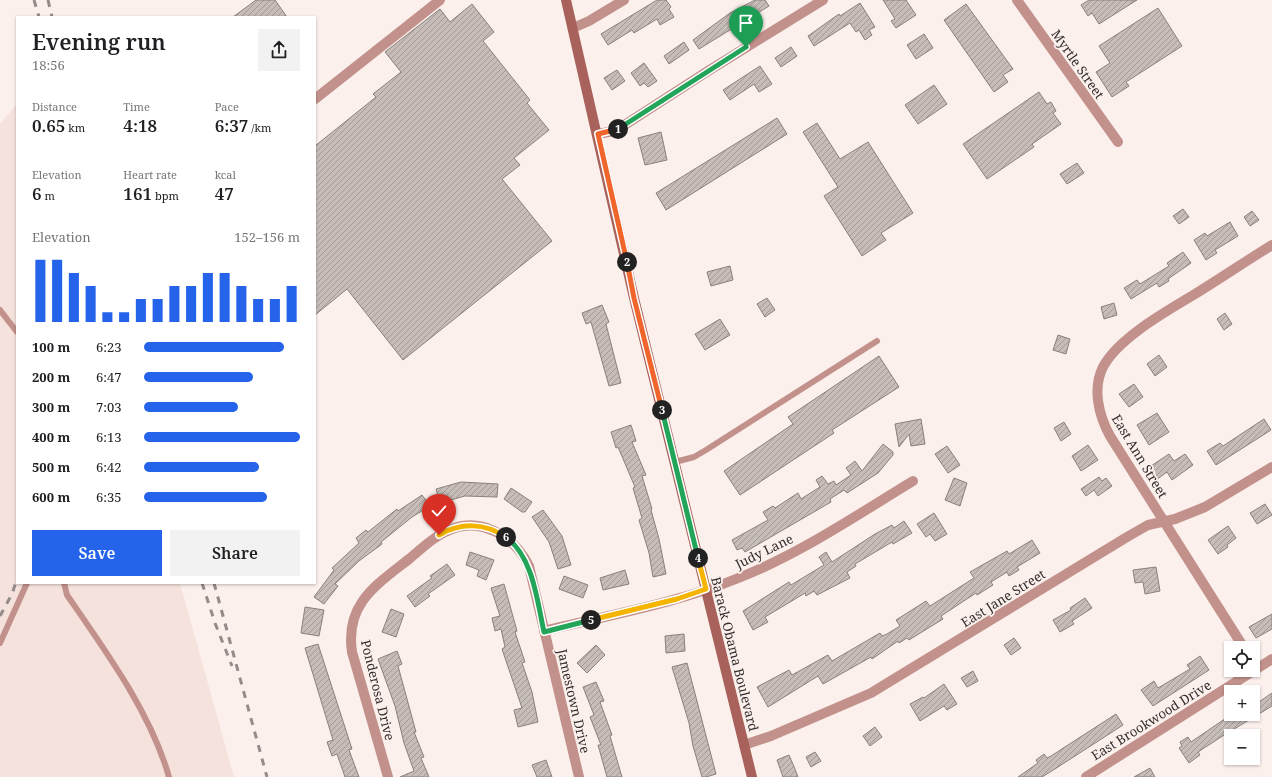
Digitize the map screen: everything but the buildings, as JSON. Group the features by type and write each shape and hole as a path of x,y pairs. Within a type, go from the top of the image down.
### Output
{"main road":[{"name":"Barack Obama Boulevard","path":"566,0 598,134 634,298 752,777"}],"street":[{"path":"316,98 440,0"},
{"path":"573,28 589,21 624,0"},
{"path":"598,134 614,131 623,126 708,71 823,0"},
{"name":"Myrtle Street","path":"1017,0 1118,142"},
{"name":"East Ann Street","path":"1240,641 1110,436 1101,418 1098,389 1102,368 1125,341 1168,311 1272,245"},
{"name":"East Jane Street","path":"744,745 771,736 872,693 1148,525 1191,513 1205,507 1272,467"},
{"name":"Judy Lane","path":"544,632 677,599 741,577 808,544 913,480"},
{"name":"Ponderosa Drive","path":"388,777 351,643 353,621 356,611 366,596 377,585 446,531 472,526 484,527 512,542 526,559 529,566 544,632"},
{"name":"Jamestown Drive","path":"544,632 579,777"},
{"name":"East Brookwood Drive","path":"1260,664 1272,659"},
{"name":"East Brookwood Drive","path":"1086,777 1238,677"}],"lane":[{"path":"0,310 16,331"},
{"path":"675,462 694,457 706,450 877,341"},
{"path":"0,643 27,584"},
{"path":"64,584 68,595 123,680 159,744 169,777"}],"shaded area":[{"path":"16,105 16,584 180,584 234,777 0,777 0,124"}],"railway":[{"path":"34,0 39,16"},
{"path":"48,0 52,16"},
{"path":"0,616 12,594 16,582"},
{"path":"202,584 215,623 232,666"},
{"path":"214,584 267,777"}],"route":[{"path":"439,535 457,527 484,527 502,535 512,542 526,559 529,566 544,632 677,599 706,589 634,298 631,277 598,134 614,131 623,126 746,47"}]}
